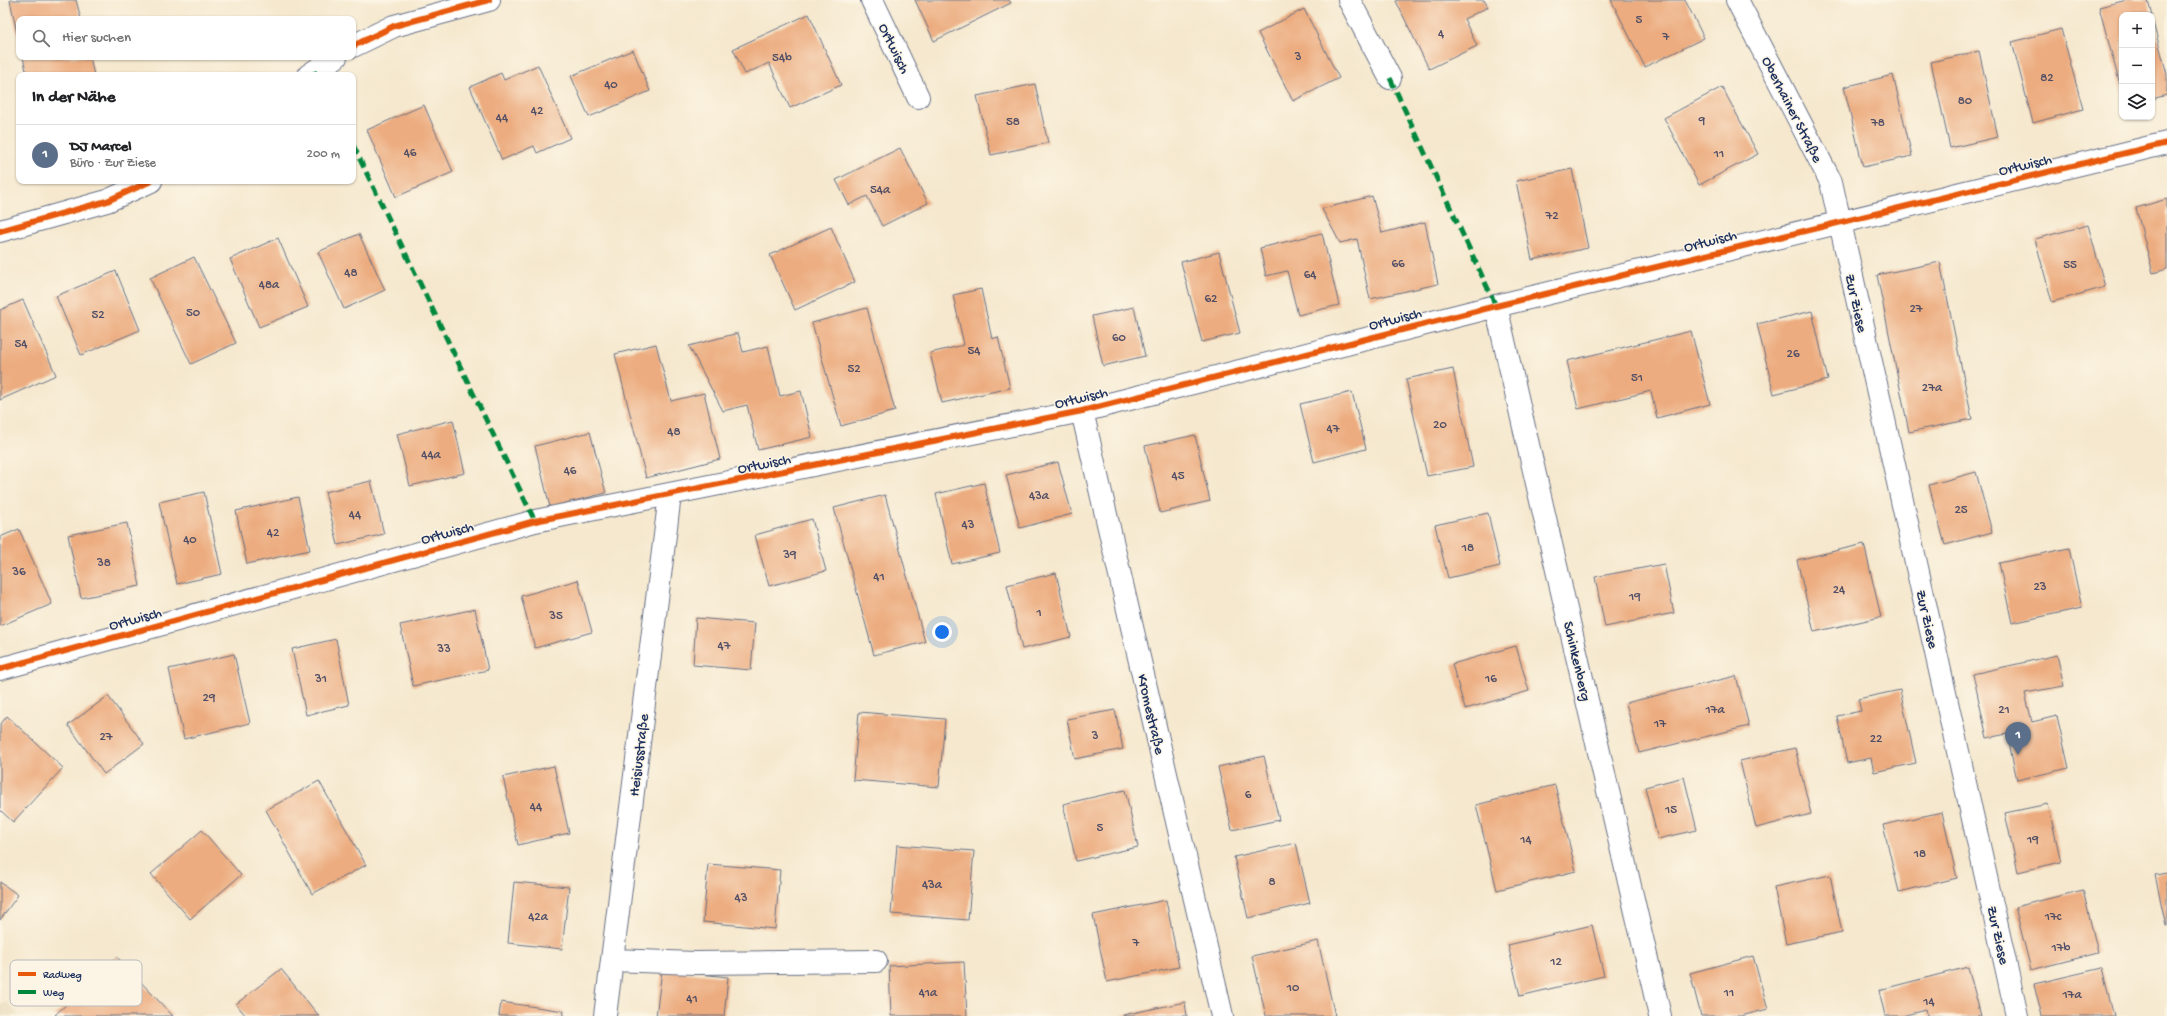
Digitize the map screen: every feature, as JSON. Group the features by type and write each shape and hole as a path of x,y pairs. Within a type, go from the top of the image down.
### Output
{"street":[{"path":"356,45 394,26 488,0"},
{"name":"Ortwisch","path":"872,0 918,96"},
{"path":"1349,0 1390,78"},
{"name":"Oberhainer Straße","path":"1737,0 1831,182 1839,222"},
{"path":"314,72 332,60"},
{"name":"Ortwisch","path":"0,669 535,521 1082,411 1496,306 2167,143"},
{"path":"0,231 107,201 144,184"},
{"name":"Zur Ziese","path":"1839,222 2017,1016"},
{"name":"Schinkenberg","path":"1496,306 1660,1016"},
{"name":"Kromestraße","path":"1082,411 1222,1016"},
{"name":"Heisiusstraße","path":"605,1016 670,495"},
{"path":"612,960 695,963 876,961"}],"shaded area":[{"path":"7,1002 19,1016 0,1016 0,1006"}],"building":[{"path":"10,0 76,0 80,16 16,16 16,28"},
{"path":"915,0 1009,0 1011,3 934,41"},
{"path":"1484,0 1488,7 1464,19 1477,46 1429,69 1396,1"},
{"path":"1611,0 1685,0 1704,38 1645,67"},
{"path":"2127,0 2148,0 2151,12 2119,12 2119,81 2099,7"},
{"path":"1304,9 1339,78 1293,101 1258,33"},
{"path":"809,14 841,85 790,108 769,63 745,74 733,49"},
{"path":"2061,29 2083,109 2033,123 2012,42"},
{"path":"2155,30 2167,74 2167,95 2155,98"},
{"path":"633,50 650,91 589,117 571,76"},
{"path":"1979,51 1998,137 1950,148 1931,62"},
{"path":"24,60 91,60 93,72 26,72"},
{"path":"538,65 570,138 537,153 534,146 502,160 470,87 501,73 504,80"},
{"path":"1893,75 1912,156 1863,167 1844,87"},
{"path":"1035,84 1048,143 991,155 977,96"},
{"path":"1722,87 1758,154 1699,185 1664,118"},
{"path":"424,105 453,172 396,197 367,130"},
{"path":"900,148 928,203 882,226 867,196 849,205 836,180"},
{"path":"1572,169 1588,248 1532,260 1516,181"},
{"path":"1372,196 1382,233 1425,222 1438,284 1370,299 1357,239 1340,243 1322,209"},
{"path":"2167,199 2167,269 2153,273 2136,208"},
{"path":"2088,225 2105,287 2052,302 2035,239"},
{"path":"831,227 855,282 795,310 770,255"},
{"path":"1322,233 1339,305 1298,315 1287,271 1266,276 1260,248"},
{"path":"359,234 385,290 344,309 318,252"},
{"path":"278,238 308,307 259,327 230,259"},
{"path":"1219,252 1240,333 1202,342 1181,262"},
{"path":"194,257 236,343 191,364 150,278"},
{"path":"1940,262 1972,419 1909,432 1877,275"},
{"path":"116,271 140,330 81,355 56,296"},
{"path":"981,289 992,339 998,337 1010,388 942,403 930,353 964,345 953,295"},
{"path":"23,300 56,375 0,400 0,310"},
{"path":"1134,307 1145,356 1103,366 1092,316"},
{"path":"867,308 895,411 841,426 812,323"},
{"path":"1812,311 1828,380 1774,394 1757,324"},
{"path":"1691,331 1710,404 1657,418 1651,391 1578,409 1567,361"},
{"path":"738,333 743,352 768,346 780,396 801,391 812,437 758,450 747,405 723,411 689,346"},
{"path":"656,344 671,401 704,393 720,459 646,478 615,354"},
{"path":"1453,369 1473,467 1427,476 1406,379"},
{"path":"1352,392 1366,449 1314,462 1300,404"},
{"path":"453,420 465,473 410,486 397,434"},
{"path":"590,432 606,493 550,507 535,446"},
{"path":"1195,435 1210,501 1160,513 1145,446"},
{"path":"1058,462 1072,514 1020,528 1006,475"},
{"path":"1976,472 1992,532 1945,545 1929,485"},
{"path":"371,481 384,534 338,545 325,492"},
{"path":"984,483 1000,553 952,564 936,494"},
{"path":"204,492 222,574 177,584 159,502"},
{"path":"885,495 925,642 874,655 834,508"},
{"path":"298,497 310,550 247,564 236,511"},
{"path":"1488,513 1500,566 1448,578 1435,525"},
{"path":"812,519 826,571 769,586 755,535"},
{"path":"127,523 140,586 81,598 68,535"},
{"path":"19,529 52,604 0,626 0,537"},
{"path":"1864,544 1881,617 1814,632 1797,560"},
{"path":"2069,548 2082,608 2012,623 1999,563"},
{"path":"1664,564 1674,613 1605,627 1595,577"},
{"path":"1056,573 1071,637 1022,649 1007,585"},
{"path":"578,580 592,632 535,648 521,596"},
{"path":"475,609 488,670 413,686 400,625"},
{"path":"696,618 755,623 751,670 693,665"},
{"path":"336,639 349,705 306,715 292,649"},
{"path":"1516,646 1529,691 1465,709 1452,664"},
{"path":"234,654 250,723 184,739 169,669"},
{"path":"2057,655 2064,686 2025,693 2032,722 2057,716 2069,768 2017,780 2007,734 1987,738 1973,674"},
{"path":"1736,676 1749,726 1639,753 1626,703"},
{"path":"1900,690 1916,763 1874,772 1871,758 1847,763 1837,716 1861,711 1858,699"},
{"path":"108,696 144,744 104,774 68,725"},
{"path":"1115,710 1123,749 1075,759 1067,719"},
{"path":"859,712 945,719 939,787 853,780"},
{"path":"7,716 63,768 13,822 0,810 0,725"},
{"path":"1795,748 1811,814 1756,828 1740,761"},
{"path":"1264,756 1279,820 1232,830 1218,767"},
{"path":"554,766 569,833 518,845 503,777"},
{"path":"1684,777 1697,830 1658,839 1645,787"},
{"path":"319,781 366,865 312,894 266,810"},
{"path":"1555,785 1576,871 1497,890 1476,805"},
{"path":"1125,790 1138,847 1076,861 1063,804"},
{"path":"2048,804 2061,862 2018,872 2005,813"},
{"path":"1942,812 1957,878 1899,892 1883,825"},
{"path":"202,830 241,875 190,919 151,874"},
{"path":"1296,843 1310,903 1248,918 1234,857"},
{"path":"897,845 974,851 968,920 891,914"},
{"path":"708,864 780,870 775,929 703,922"},
{"path":"2167,873 2167,926 2166,926 2155,875"},
{"path":"1830,875 1842,932 1786,944 1774,887"},
{"path":"0,882 18,895 0,920"},
{"path":"514,882 569,887 562,949 508,943"},
{"path":"2083,890 2098,953 2031,970 2015,907"},
{"path":"1166,900 1179,967 1107,982 1093,915"},
{"path":"1592,925 1604,976 1520,996 1508,945"},
{"path":"1318,941 1335,1016 1266,1016 1252,956"},
{"path":"1753,956 1768,1009 1741,1016 1701,1016 1690,973"},
{"path":"964,962 967,1016 891,1016 889,966"},
{"path":"1968,967 1981,1016 1927,1016 1925,1010 1902,1016 1885,1016 1879,990"},
{"path":"2102,968 2114,1016 2042,1016 2034,984"},
{"path":"281,969 319,1016 246,1016 236,1004"},
{"path":"662,970 728,977 724,1016 656,1016"},
{"path":"142,983 173,1016 56,1016 55,1015 65,1006 142,1006"},
{"path":"501,1002 564,1011 563,1016 499,1016"},
{"path":"1185,1002 1187,1016 1123,1016 1123,1015"}],"marked path":[{"path":"1390,78 1496,306"},
{"path":"356,151 535,521"}],"cycle path":[{"path":"356,45 394,26 489,0"},
{"path":"0,669 535,521 1082,411 1496,306 2167,143"},
{"path":"0,231 107,201 144,184"}],"place":[{"name":"DJ Marcel","path":"2018,755"}]}
